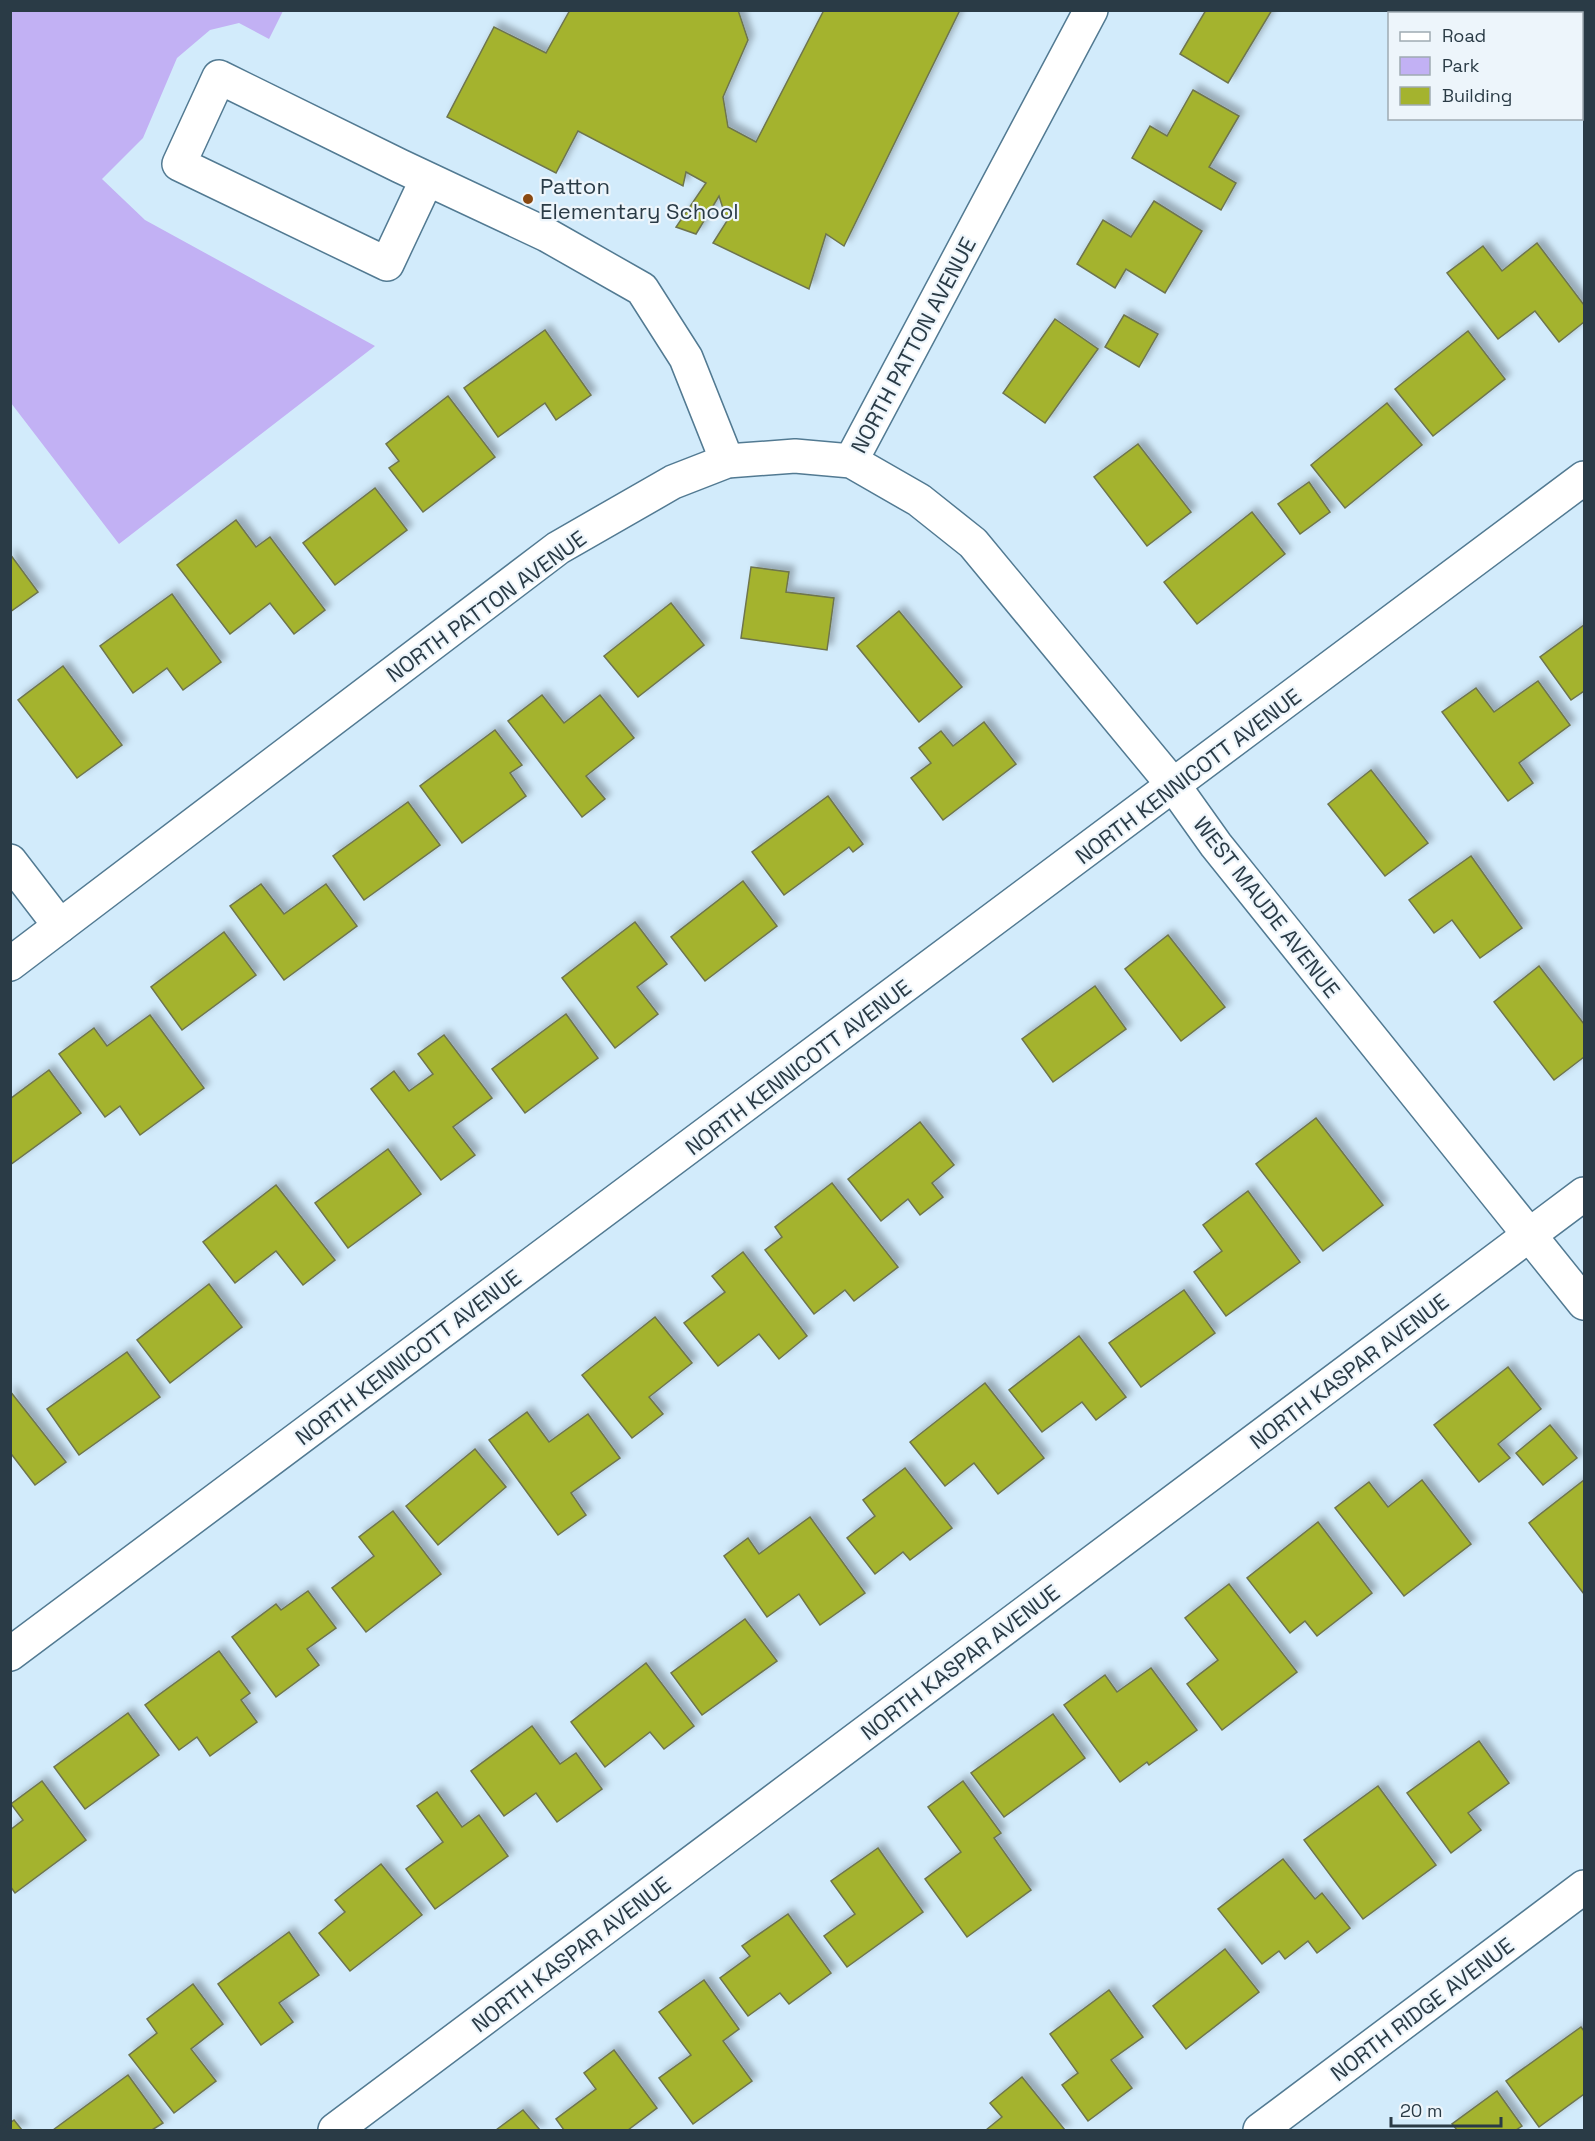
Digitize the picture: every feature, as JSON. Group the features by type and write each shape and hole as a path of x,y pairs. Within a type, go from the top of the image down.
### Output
{"street":[{"name":"NORTH PATTON AVENUE","path":"10,964 558,548 673,482 727,461 795,456 852,461 1092,10"},
{"path":"427,179 387,264 179,164 219,77 547,235 642,290 686,358 727,461"},
{"name":"WEST MAUDE AVENUE","path":"852,461 919,500 973,543 1174,786 1216,845 1584,1303"},
{"name":"NORTH KENNICOTT AVENUE","path":"10,1654 1584,478"},
{"path":"10,861 60,926"},
{"name":"NORTH KASPAR AVENUE","path":"335,2130 1584,1194"},
{"name":"NORTH RIDGE AVENUE","path":"1260,2130 1584,1887"}],"green space":[{"path":"11,10 283,11 269,39 239,23 210,30 177,58 143,138 102,179 145,220 375,346 119,544 11,403"}],"building":[{"path":"570,10 738,10 748,40 723,97 728,127 756,142 824,10 960,10 844,246 826,234 809,289 713,243 727,221 719,196 696,234 676,227 706,183 686,172 683,186 578,131 556,173 447,117 494,27 546,53"},
{"path":"1206,10 1272,10 1228,83 1180,54"},
{"path":"1542,10 1584,10 1584,41 1583,12 1542,12"},
{"path":"1193,90 1239,116 1209,167 1236,183 1221,210 1132,158 1150,126 1167,136"},
{"path":"1154,201 1202,231 1165,293 1126,269 1115,288 1077,264 1103,220 1131,237"},
{"path":"1537,243 1584,305 1584,322 1559,342 1535,311 1498,339 1447,273 1483,246 1502,271"},
{"path":"1124,315 1158,334 1139,367 1105,347"},
{"path":"1055,319 1098,349 1045,423 1003,393"},
{"path":"545,330 591,395 556,420 545,403 498,437 464,388"},
{"path":"1468,331 1505,379 1433,436 1395,389"},
{"path":"448,396 495,457 423,512 389,468 399,461 386,444"},
{"path":"1387,403 1422,445 1345,508 1311,465"},
{"path":"1138,444 1191,512 1147,546 1094,477"},
{"path":"1309,482 1330,512 1300,534 1278,504"},
{"path":"375,488 407,530 335,585 303,543"},
{"path":"1252,512 1285,554 1197,624 1164,582"},
{"path":"236,520 256,547 270,537 325,610 294,634 270,603 230,634 177,565"},
{"path":"10,554 38,592 10,612"},
{"path":"751,567 789,572 786,592 834,598 827,650 741,638"},
{"path":"172,594 221,662 183,690 167,668 133,693 100,646"},
{"path":"671,603 704,645 638,697 604,656"},
{"path":"899,611 962,687 919,722 857,646"},
{"path":"1584,625 1584,691 1571,700 1540,657"},
{"path":"63,666 122,745 77,778 18,700"},
{"path":"1538,681 1570,725 1519,763 1533,783 1508,801 1442,712 1476,688 1494,712"},
{"path":"542,695 564,723 600,695 634,738 586,776 605,799 582,817 508,721"},
{"path":"984,722 1016,764 943,820 911,778 931,763 919,748 941,731 953,746"},
{"path":"495,730 522,765 510,773 526,796 462,843 420,786"},
{"path":"1371,770 1428,843 1385,876 1328,804"},
{"path":"828,796 863,844 853,852 849,847 784,895 752,852"},
{"path":"408,802 440,845 364,900 333,856"},
{"path":"1471,856 1522,928 1480,958 1452,920 1434,933 1409,900"},
{"path":"743,881 777,926 705,981 671,937"},
{"path":"261,884 284,914 326,884 357,926 284,980 230,906"},
{"path":"635,922 667,964 637,987 658,1014 615,1048 562,978"},
{"path":"224,932 256,975 182,1030 151,987"},
{"path":"1168,935 1225,1007 1181,1041 1125,969"},
{"path":"1539,966 1584,1024 1584,1057 1554,1080 1494,1002"},
{"path":"1095,986 1126,1029 1053,1082 1022,1039"},
{"path":"566,1014 598,1058 525,1113 492,1069"},
{"path":"150,1015 204,1088 140,1135 120,1106 105,1117 59,1054 94,1028 107,1046"},
{"path":"444,1035 492,1098 453,1127 475,1155 441,1180 371,1089 394,1071 409,1091 433,1074 418,1054"},
{"path":"49,1070 81,1113 10,1165 10,1099"},
{"path":"1316,1118 1383,1205 1323,1251 1256,1164"},
{"path":"920,1122 954,1165 932,1183 943,1197 920,1215 908,1199 881,1221 848,1179"},
{"path":"388,1149 421,1194 348,1248 315,1203"},
{"path":"832,1183 898,1267 854,1301 845,1290 814,1314 765,1250 782,1237 775,1227"},
{"path":"276,1185 335,1260 303,1285 276,1251 235,1283 203,1242"},
{"path":"1248,1191 1300,1262 1226,1316 1194,1272 1222,1251 1203,1225"},
{"path":"743,1252 807,1336 779,1359 759,1334 718,1366 684,1323 725,1292 712,1276"},
{"path":"209,1284 242,1327 170,1383 137,1340"},
{"path":"1184,1290 1215,1333 1141,1387 1109,1343"},
{"path":"655,1317 692,1363 649,1397 663,1414 632,1438 582,1375"},
{"path":"1079,1336 1126,1397 1096,1420 1082,1402 1042,1432 1009,1390"},
{"path":"127,1352 160,1397 79,1455 47,1409"},
{"path":"1508,1367 1541,1409 1498,1444 1510,1458 1479,1482 1434,1425"},
{"path":"985,1383 1044,1458 998,1494 974,1463 945,1486 910,1442"},
{"path":"10,1391 66,1462 35,1485 12,1455 10,1456"},
{"path":"527,1412 549,1442 588,1414 620,1458 571,1493 586,1515 558,1535 489,1440"},
{"path":"1550,1425 1577,1458 1543,1485 1516,1453"},
{"path":"475,1449 506,1487 438,1545 406,1506"},
{"path":"905,1468 952,1528 910,1560 903,1552 875,1574 847,1538 875,1516 863,1500"},
{"path":"1422,1480 1471,1544 1404,1596 1335,1508 1369,1482 1388,1507"},
{"path":"1584,1480 1584,1594 1529,1523"},
{"path":"393,1511 441,1574 366,1632 332,1588 374,1556 359,1537"},
{"path":"810,1517 865,1593 820,1625 799,1594 767,1617 724,1556 748,1538 759,1554"},
{"path":"1318,1522 1372,1593 1317,1636 1305,1621 1290,1633 1247,1578"},
{"path":"1229,1584 1297,1672 1222,1730 1187,1684 1218,1660 1185,1618"},
{"path":"308,1591 336,1628 307,1649 319,1665 276,1697 232,1637 276,1604 281,1610"},
{"path":"745,1619 777,1661 702,1715 671,1673"},
{"path":"219,1651 250,1693 241,1700 257,1722 210,1756 197,1737 179,1750 145,1705"},
{"path":"646,1663 694,1726 664,1749 650,1732 605,1767 571,1722"},
{"path":"1151,1668 1197,1730 1149,1765 1147,1762 1120,1782 1064,1705 1105,1675 1117,1692"},
{"path":"128,1713 159,1755 85,1809 54,1767"},
{"path":"1053,1714 1085,1758 1004,1817 971,1773"},
{"path":"532,1726 560,1764 576,1753 602,1789 557,1822 536,1793 504,1816 471,1771"},
{"path":"1479,1741 1509,1783 1468,1813 1481,1830 1451,1853 1407,1793"},
{"path":"42,1781 86,1840 15,1893 10,1886 10,1830 23,1820 11,1804"},
{"path":"963,1781 1001,1833 994,1838 1031,1890 967,1937 925,1879 961,1852 928,1807"},
{"path":"1378,1786 1436,1865 1363,1919 1304,1840"},
{"path":"437,1792 462,1827 479,1815 508,1856 435,1909 406,1869 443,1842 417,1806"},
{"path":"878,1848 923,1912 847,1967 824,1936 855,1914 831,1881"},
{"path":"1283,1859 1315,1899 1322,1893 1350,1928 1317,1953 1308,1941 1285,1959 1279,1951 1262,1964 1218,1909"},
{"path":"381,1864 422,1915 350,1971 319,1933 345,1912 335,1900"},
{"path":"788,1914 831,1973 789,2004 780,1993 748,2016 720,1978 750,1956 742,1946"},
{"path":"289,1932 319,1975 279,2003 293,2022 261,2045 218,1984"},
{"path":"1225,1949 1259,1992 1186,2049 1153,2006"},
{"path":"704,1980 739,2029 723,2041 752,2081 693,2124 659,2078 691,2055 659,2012"},
{"path":"193,1984 223,2024 191,2049 216,2081 174,2113 129,2055 157,2033 147,2019"},
{"path":"1109,1990 1143,2037 1111,2060 1132,2088 1088,2121 1062,2085 1078,2073 1050,2034"},
{"path":"1581,2027 1584,2031 1584,2094 1539,2127 1506,2081"},
{"path":"614,2050 657,2108 628,2130 564,2130 556,2119 596,2089 584,2073"},
{"path":"128,2075 163,2123 152,2130 53,2130"},
{"path":"1022,2077 1065,2130 986,2130 1002,2117 990,2103"},
{"path":"1497,2091 1522,2126 1516,2130 1457,2130 1452,2124"},
{"path":"523,2110 540,2130 496,2130"},
{"path":"14,2120 22,2130 10,2130 10,2123"}],"place":[{"name":"Patton Elementary School","path":"528,199"}]}
